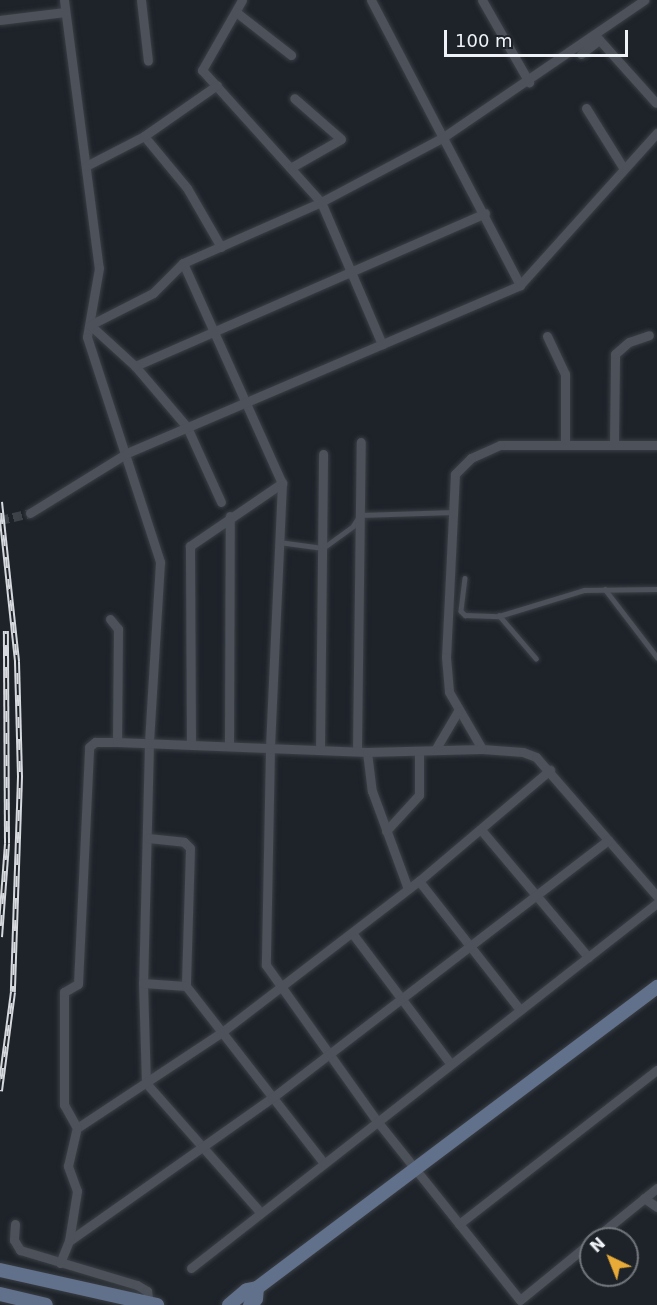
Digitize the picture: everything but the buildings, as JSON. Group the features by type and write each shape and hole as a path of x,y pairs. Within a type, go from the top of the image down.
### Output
{"street":[{"path":"64,0 99,268 87,337 127,453 160,562 149,743 142,983 146,1083 260,1212"},
{"path":"141,0 148,61"},
{"path":"242,0 202,70 292,166 321,202 354,273 382,344"},
{"path":"371,0 442,138 485,213 520,285"},
{"path":"482,0 529,82"},
{"path":"581,54 644,0"},
{"path":"0,20 65,12"},
{"path":"236,12 291,55"},
{"path":"90,326 153,292 183,263 321,202 442,138 597,38"},
{"path":"597,38 656,103"},
{"path":"87,166 144,136 217,85"},
{"path":"292,166 341,139 294,98"},
{"path":"586,108 624,169"},
{"path":"30,513 127,453 520,285 657,133"},
{"path":"144,136 187,188 220,247"},
{"path":"135,366 354,273 485,213"},
{"path":"183,263 248,402 282,483 270,748 266,965 377,1121 519,1303 579,1252"},
{"path":"90,326 135,366 187,427 221,502"},
{"path":"614,442 615,354 629,342 649,334"},
{"path":"547,336 565,374 565,443"},
{"path":"360,442 362,751 372,791 408,889"},
{"path":"482,749 449,692 446,657 455,474 471,458 500,445 614,442 657,445"},
{"path":"320,748 323,454"},
{"path":"191,744 190,546 230,516 282,483"},
{"path":"229,746 230,516"},
{"path":"110,619 118,629 117,742"},
{"path":"435,750 458,711"},
{"path":"60,1263 69,1241 77,1191 68,1166 77,1128 64,1105 64,992 78,984 88,754 95,742 362,751 482,749 523,752 550,770 657,896"},
{"path":"386,831 419,795 419,751"},
{"path":"77,1128 222,1032 482,831 550,770"},
{"path":"482,831 588,957"},
{"path":"148,838 184,842 190,848 186,986 324,1163"},
{"path":"69,1241 272,1098 469,943 608,840"},
{"path":"419,881 520,1010"},
{"path":"191,1268 657,903"},
{"path":"352,933 450,1063"},
{"path":"142,983 186,986"},
{"path":"229,1305 247,1290 257,1288 657,987"},
{"path":"459,1224 657,1070"},
{"path":"609,1227 657,1188"},
{"path":"644,1198 657,1207"},
{"path":"15,1224 14,1240 20,1250 137,1285 147,1291 153,1304"},
{"path":"0,1270 153,1304"},
{"path":"250,1305 256,1299 257,1288"},
{"path":"0,1294 46,1305"}],"lane":[{"path":"279,542 323,548 348,530 360,515 454,512"},
{"path":"465,578 461,611 465,615 499,616 569,593 605,589 657,589"},
{"path":"605,589 657,657"},
{"path":"499,616 536,659"}],"tunnel":[{"path":"0,520 30,513"}],"railway":[{"path":"0,502 17,662 20,777 13,992 0,1091"},
{"path":"0,937 7,843 6,631"}]}
